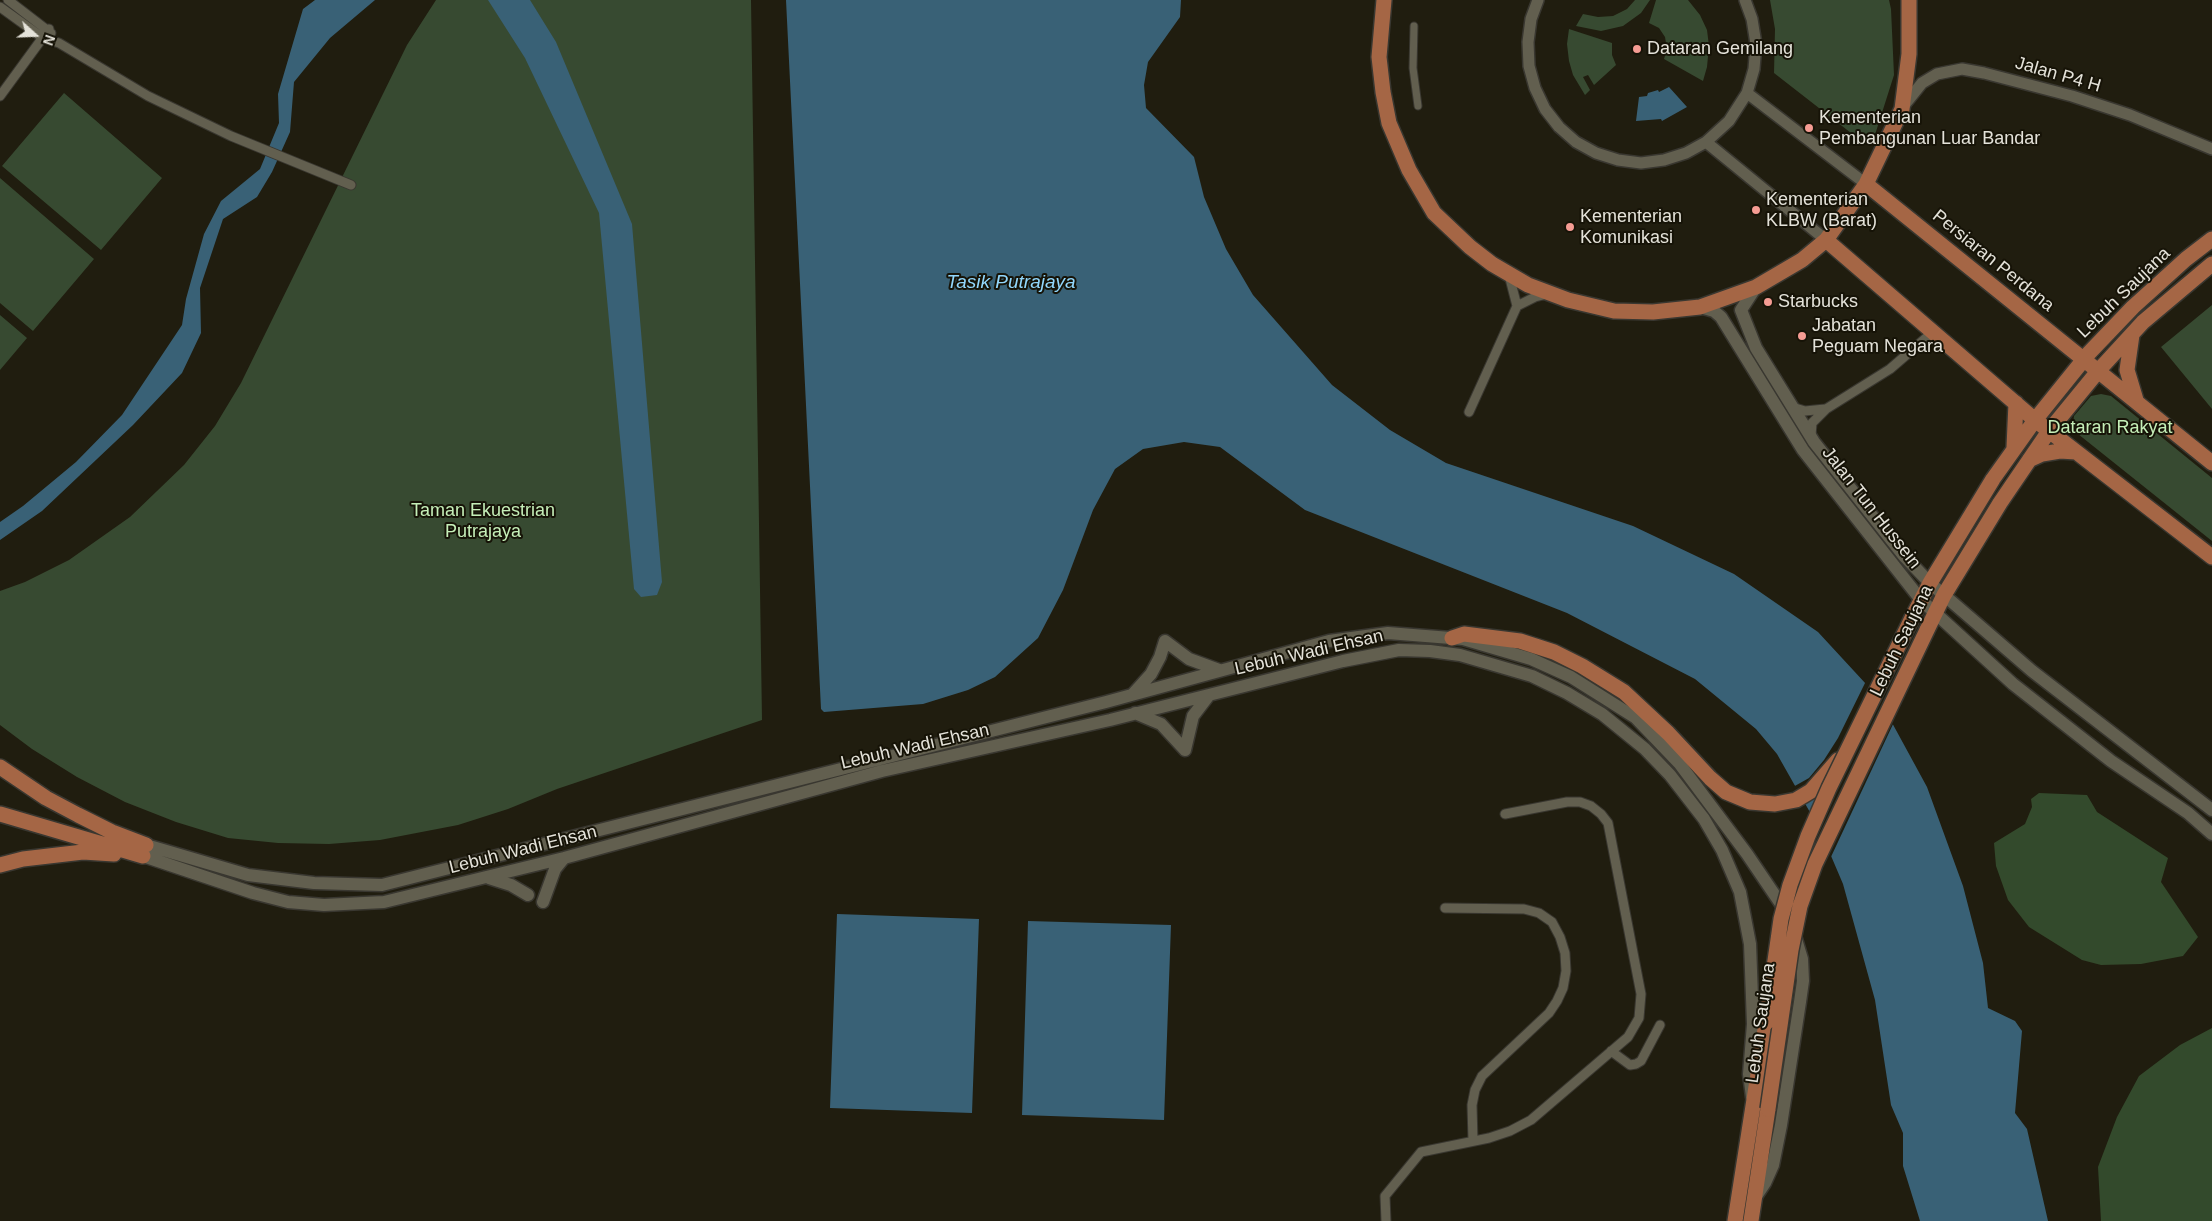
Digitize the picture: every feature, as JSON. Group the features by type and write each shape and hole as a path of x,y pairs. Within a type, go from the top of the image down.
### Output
{"main road":[{"path":"1384,0 1379,57 1389,123 1409,170 1434,213 1470,247 1509,274 1549,294 1618,312 1653,312 1700,306 1756,287 1802,260 1826,240 1866,184 1902,109 1909,54 1909,0"},
{"name":"Persiaran Perdana","path":"1866,184 2085,358 2212,462"},
{"name":"Lebuh Saujana","path":"1735,1221 1754,1101 1760,1024 1781,919 1790,885 1808,836 1850,745 1930,583 2014,448 2085,358 2104,337 2133,307 2186,259 2212,239"},
{"path":"1826,240 2035,420 2212,557"},
{"name":"Lebuh Saujana","path":"1751,1221 1791,950 1800,906 1815,864 1927,630 1944,595 2000,503 2049,431 2098,370 2132,333 2212,264"},
{"name":"Jalan Tun Hussein","path":"1756,287 1741,310 1756,348 1811,436 1904,556 1930,583 2032,671 2212,810"},
{"name":"Jalan Tun Hussein","path":"1700,306 1714,311 1721,317 1803,450 1921,600 2013,684 2111,761 2188,813 2212,834"},
{"path":"2132,333 2127,370 2136,400"},
{"path":"2067,344 2104,337"},
{"path":"2014,448 2016,404"},
{"path":"2029,460 2042,454 2060,451 2076,452"},
{"name":"Lebuh Wadi Ehsan","path":"144,851 248,875 314,883 382,885 1131,696 1339,639 1388,633 1452,638 1498,648 1571,677 1636,718 1679,763 1747,854 1790,916 1802,959 1803,981 1781,1125 1772,1165 1765,1183 1754,1199"},
{"path":"1452,638 1464,634 1520,641 1572,660 1624,692 1668,733 1720,787 1726,792 1750,802 1775,804 1796,800 1817,786 1850,745"},
{"path":"1131,696 1151,674 1160,657 1164,642 1189,659 1220,671"},
{"name":"Lebuh Wadi Ehsan","path":"144,851 253,893 288,902 324,905 384,902 564,858 882,771 1135,713 1343,661 1399,650 1430,651 1460,655 1532,676 1568,694 1602,714 1645,749 1670,775 1704,819 1722,850 1740,892 1750,944 1760,1024"},
{"path":"1135,713 1161,724 1185,750 1193,716 1209,694"},
{"path":"0,767 46,798 144,851"},
{"path":"0,814 144,851"},
{"path":"0,865 23,859 83,852 144,851"},
{"path":"543,902 555,868 564,858"},
{"path":"487,878 511,885 528,895"}],"street":[{"path":"8,0 49,29 59,43"},
{"path":"1538,0 1531,20 1528,42 1529,66 1534,88 1545,109 1554,121 1576,142 1596,153 1611,158 1641,163 1671,158 1686,153 1706,142 1729,121 1746,93 1754,69 1756,44 1752,19 1745,0"},
{"path":"0,8 43,38 59,43 148,96 231,136 350,185"},
{"path":"1414,26 1413,68 1418,106"},
{"path":"0,96 49,29"},
{"name":"Jalan P4 H","path":"1902,109 1922,83 1937,74 1962,69 1984,72 2072,96 2130,115 2212,149"},
{"name":"Persiaran Perdana","path":"1746,93 1866,184"},
{"path":"1706,142 1826,240"},
{"path":"1469,412 1517,306 1509,274"},
{"path":"1517,306 1535,297 1549,294"},
{"path":"1811,436 1812,423 1826,409 1890,369 1933,332"},
{"path":"1792,407 1805,411 1826,409"},
{"path":"1386,1221 1385,1196 1421,1152 1510,1131 1531,1120 1628,1037 1640,1018 1641,994 1608,823 1591,806 1580,802 1567,802 1505,814"},
{"path":"1445,908 1524,909 1539,913 1552,922 1560,937 1565,953 1566,970 1563,988 1557,1002 1549,1013 1482,1076 1475,1090 1472,1105 1473,1141"},
{"path":"1611,1052 1630,1065 1636,1064 1641,1061 1660,1025"}],"green space":[{"name":"Taman Ekuestrian Putrajaya","path":"436,0 751,0 762,720 557,789 508,809 458,825 380,840 329,844 278,843 228,838 176,822 125,802 77,777 32,749 0,725 0,591 25,582 69,560 130,517 184,465 215,426 241,383 407,45"},
{"path":"1635,0 1650,0 1641,13 1623,26 1601,31 1576,26 1583,14 1598,17 1613,16 1627,9"},
{"path":"1656,0 1688,0 1700,15 1707,30 1709,46 1707,67 1703,81 1664,59 1667,49 1665,37 1659,28 1649,23"},
{"path":"1770,0 1889,0 1894,75 1873,141 1860,140 1774,73 1775,29"},
{"path":"1569,29 1612,43 1612,55 1616,65 1594,85 1588,75 1583,77 1590,90 1585,95 1573,75 1569,61 1567,44"},
{"path":"64,93 162,178 101,250 2,166"},
{"path":"0,178 94,259 33,331 0,303"},
{"path":"2212,305 2212,409 2161,347"},
{"path":"0,315 27,338 0,370"},
{"name":"Dataran Rakyat","path":"2101,394 2111,396 2212,478 2212,541 2078,434 2073,427 2074,416 2091,396"},
{"path":"2039,793 2087,795 2097,812 2168,858 2161,882 2198,937 2183,956 2141,964 2101,965 2082,960 2029,927 2008,900 1996,866 1994,843 2025,824 2032,807 2031,799"},
{"path":"2212,1028 2212,1221 2101,1221 2098,1167 2117,1117 2139,1076 2180,1045"}],"water":[{"path":"315,0 375,0 330,38 294,82 290,132 272,172 257,197 223,219 200,288 201,333 182,373 133,425 42,511 0,540 0,522 23,506 76,462 122,415 182,325 186,299 204,234 221,201 260,169 279,123 278,94 303,9"},
{"path":"488,0 530,0 556,42 632,224 662,582 657,595 641,597 634,589 599,213 525,58"},
{"name":"Tasik Putrajaya","path":"786,0 1181,0 1180,17 1148,62 1144,85 1146,108 1194,157 1204,197 1226,249 1253,295 1332,385 1390,430 1446,463 1633,526 1734,574 1818,632 1878,697 1927,787 1963,886 1983,963 1988,1008 2015,1021 2022,1031 2015,1113 2027,1129 2048,1221 1920,1221 1903,1166 1903,1133 1891,1105 1875,1000 1843,884 1820,830 1777,754 1756,729 1695,679 1567,613 1305,510 1220,447 1184,442 1143,449 1115,469 1093,510 1063,590 1038,638 995,677 968,690 923,704 824,712 821,709"},
{"path":"1669,87 1687,107 1662,121 1661,119 1636,121 1639,97 1647,96 1648,93 1658,90 1659,92"},
{"path":"837,914 979,919 972,1113 830,1108"},
{"path":"1028,921 1171,925 1164,1120 1022,1115"}],"pier":[{"path":"1866,681 1880,696 1894,722 1830,859 1818,831 1818,794 1803,804 1793,787 1809,778 1824,760 1838,738"}],"place":[{"name":"Dataran Gemilang","path":"1637,49"},
{"name":"Kementerian Pembangunan Luar Bandar","path":"1809,128"},
{"name":"Kementerian KLBW (Barat)","path":"1756,210"},
{"name":"Kementerian Komunikasi","path":"1570,227"},
{"name":"Starbucks","path":"1768,302"},
{"name":"Jabatan Peguam Negara","path":"1802,336"}]}
